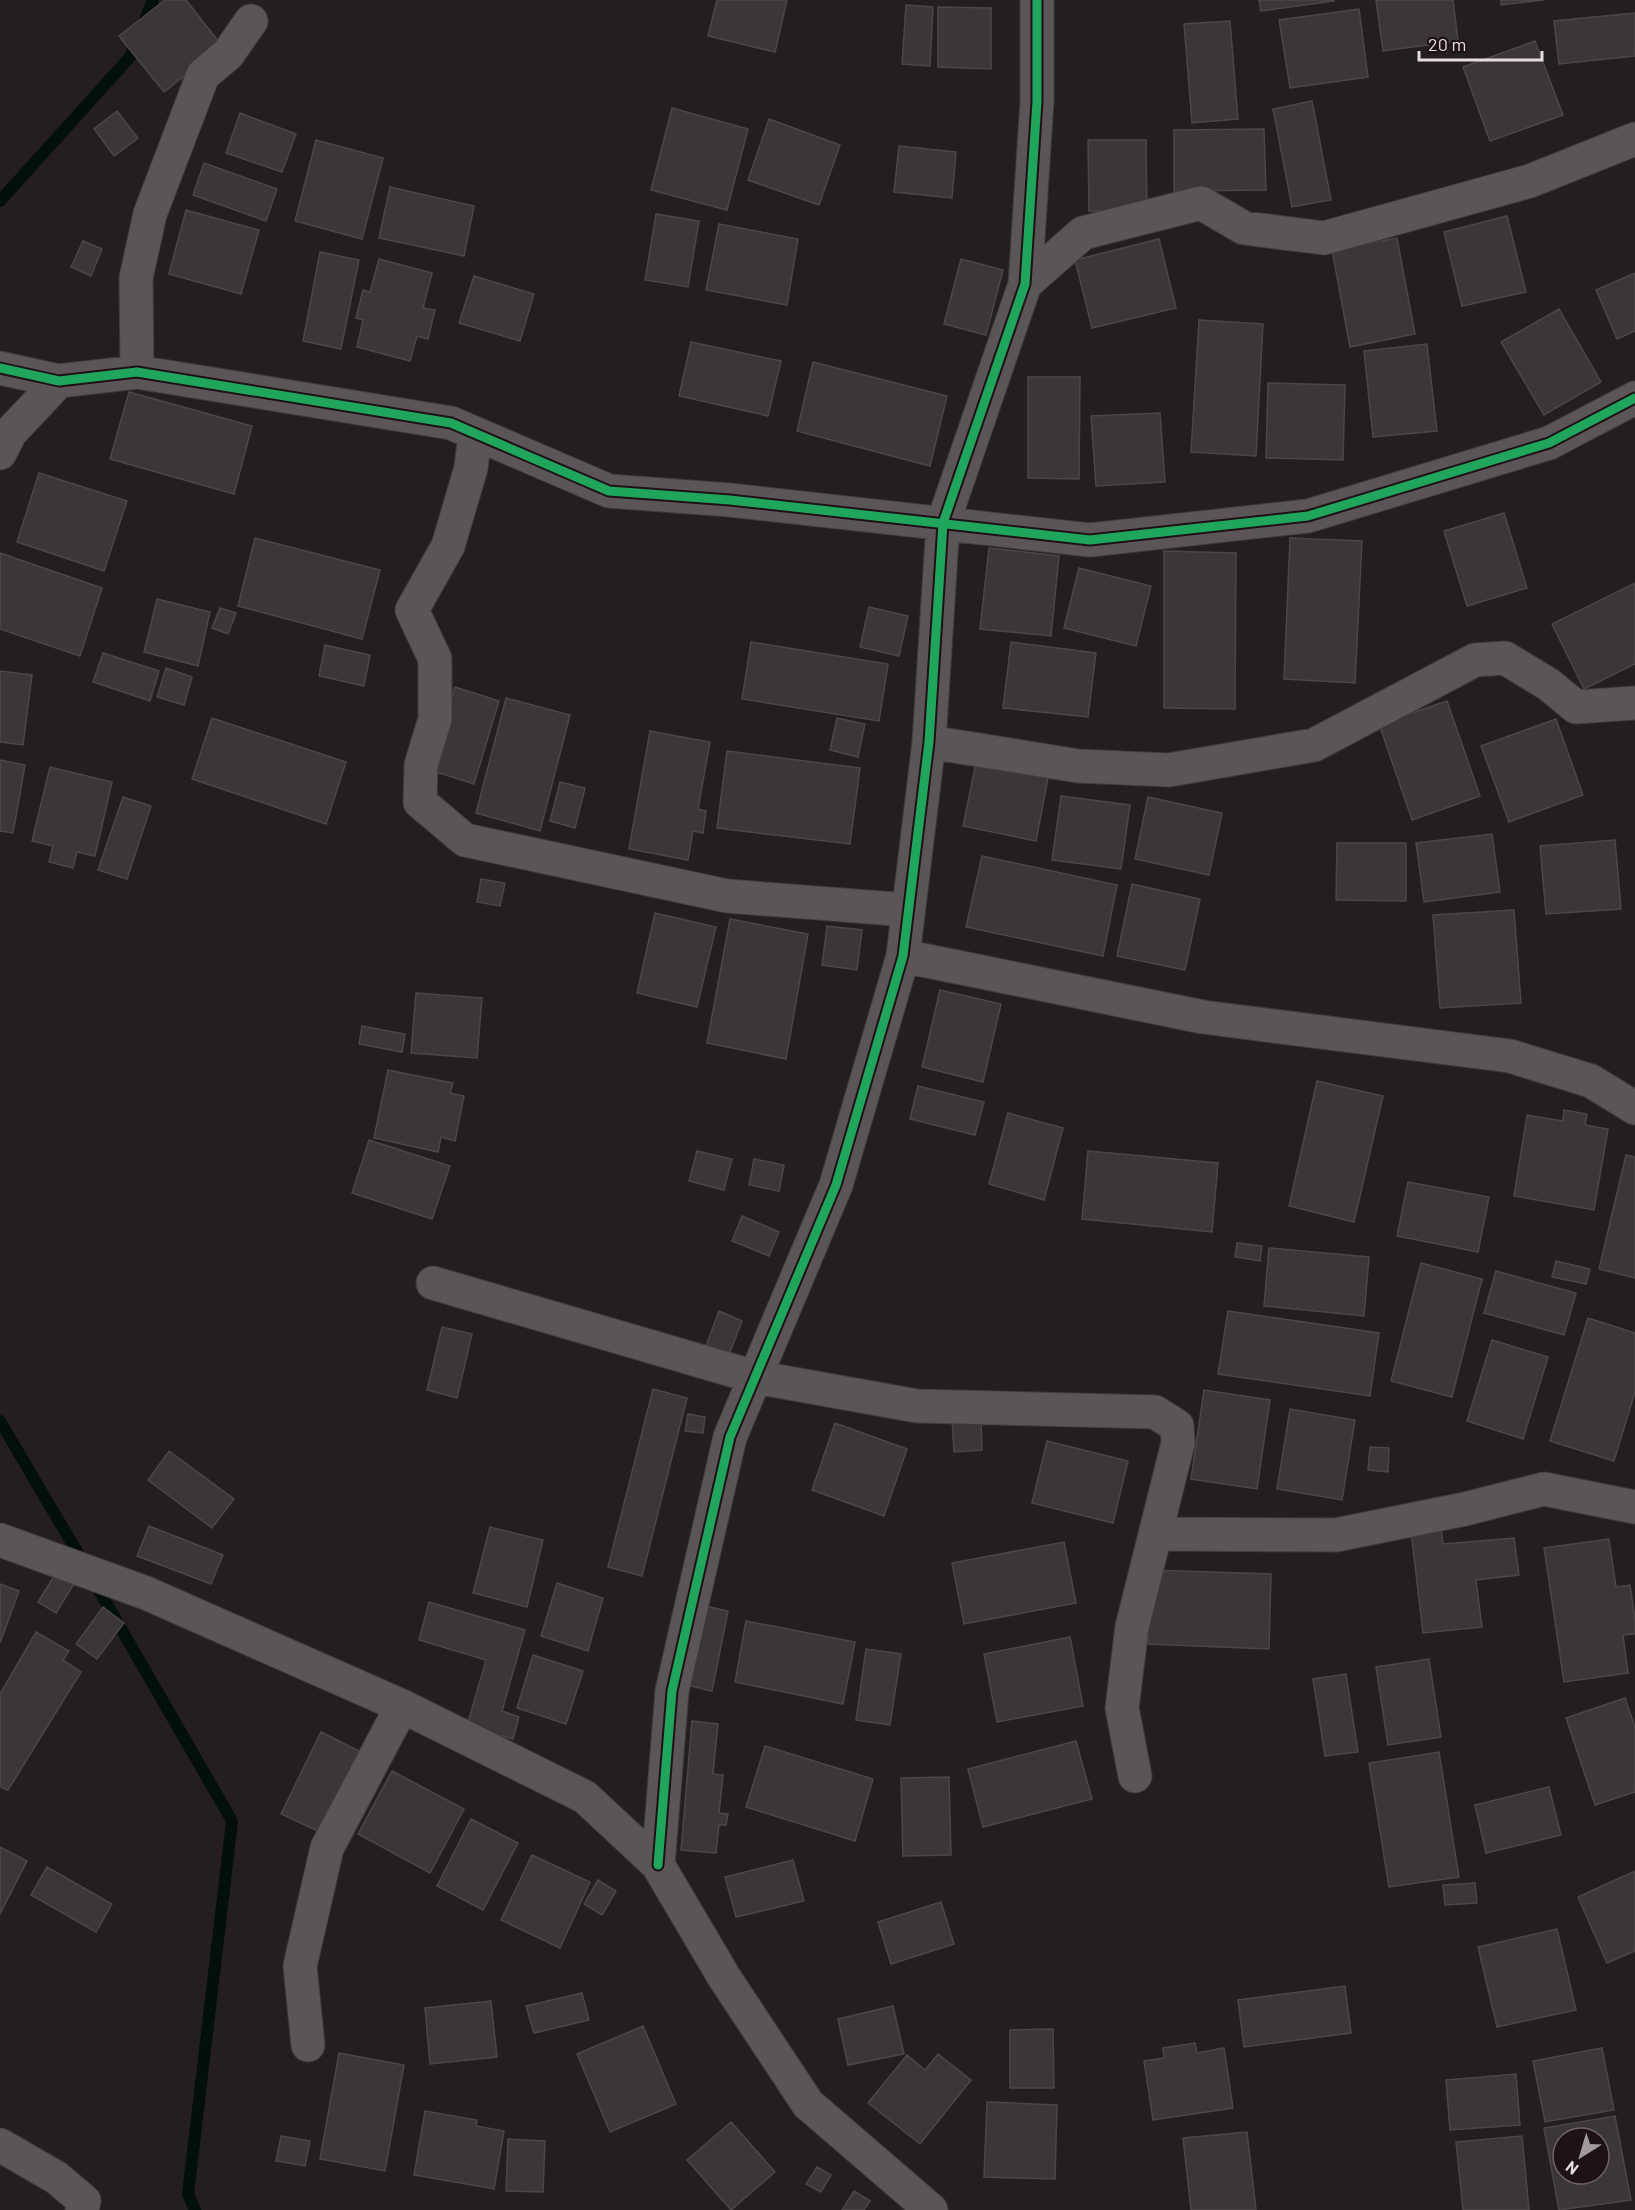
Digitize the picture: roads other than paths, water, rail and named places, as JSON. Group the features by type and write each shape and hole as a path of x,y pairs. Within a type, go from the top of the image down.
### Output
{"street":[{"path":"658,1865 672,1691 730,1437 836,1185 903,956 929,742 943,523 1025,284 1037,101 1036,0"},
{"path":"137,372 136,278 150,214 203,75 228,54 251,21"},
{"path":"1025,284 1083,233 1201,203 1244,228 1324,238 1530,181 1635,139"},
{"path":"0,368 59,381 137,372 451,423 609,491 730,500 1090,540 1308,516 1549,443 1635,398"},
{"path":"0,453 10,433 59,381"},
{"path":"475,434 471,468 447,546 412,610 435,659 435,719 421,765 420,802 465,840 727,896 908,910"},
{"path":"929,742 1078,766 1169,770 1314,745 1474,660 1505,658 1548,684 1576,706 1635,703"},
{"path":"903,956 1203,1017 1510,1056 1591,1081 1635,1108"},
{"path":"433,1283 755,1377 917,1406 1155,1412 1177,1426 1178,1443 1132,1627 1122,1708 1135,1776"},
{"path":"1156,1534 1336,1535 1465,1509 1544,1489 1635,1507"},
{"path":"0,1540 146,1593 402,1706 585,1797 658,1865 724,1977 808,2104 931,2210"},
{"path":"308,2045 300,1966 327,1848 402,1706"},
{"path":"0,2145 57,2178 84,2201 82,2210"}],"waterway":[{"path":"0,201 130,57 153,0"},
{"path":"0,1421 83,1562"},
{"path":"93,1580 232,1821 188,2194 195,2210"}]}
